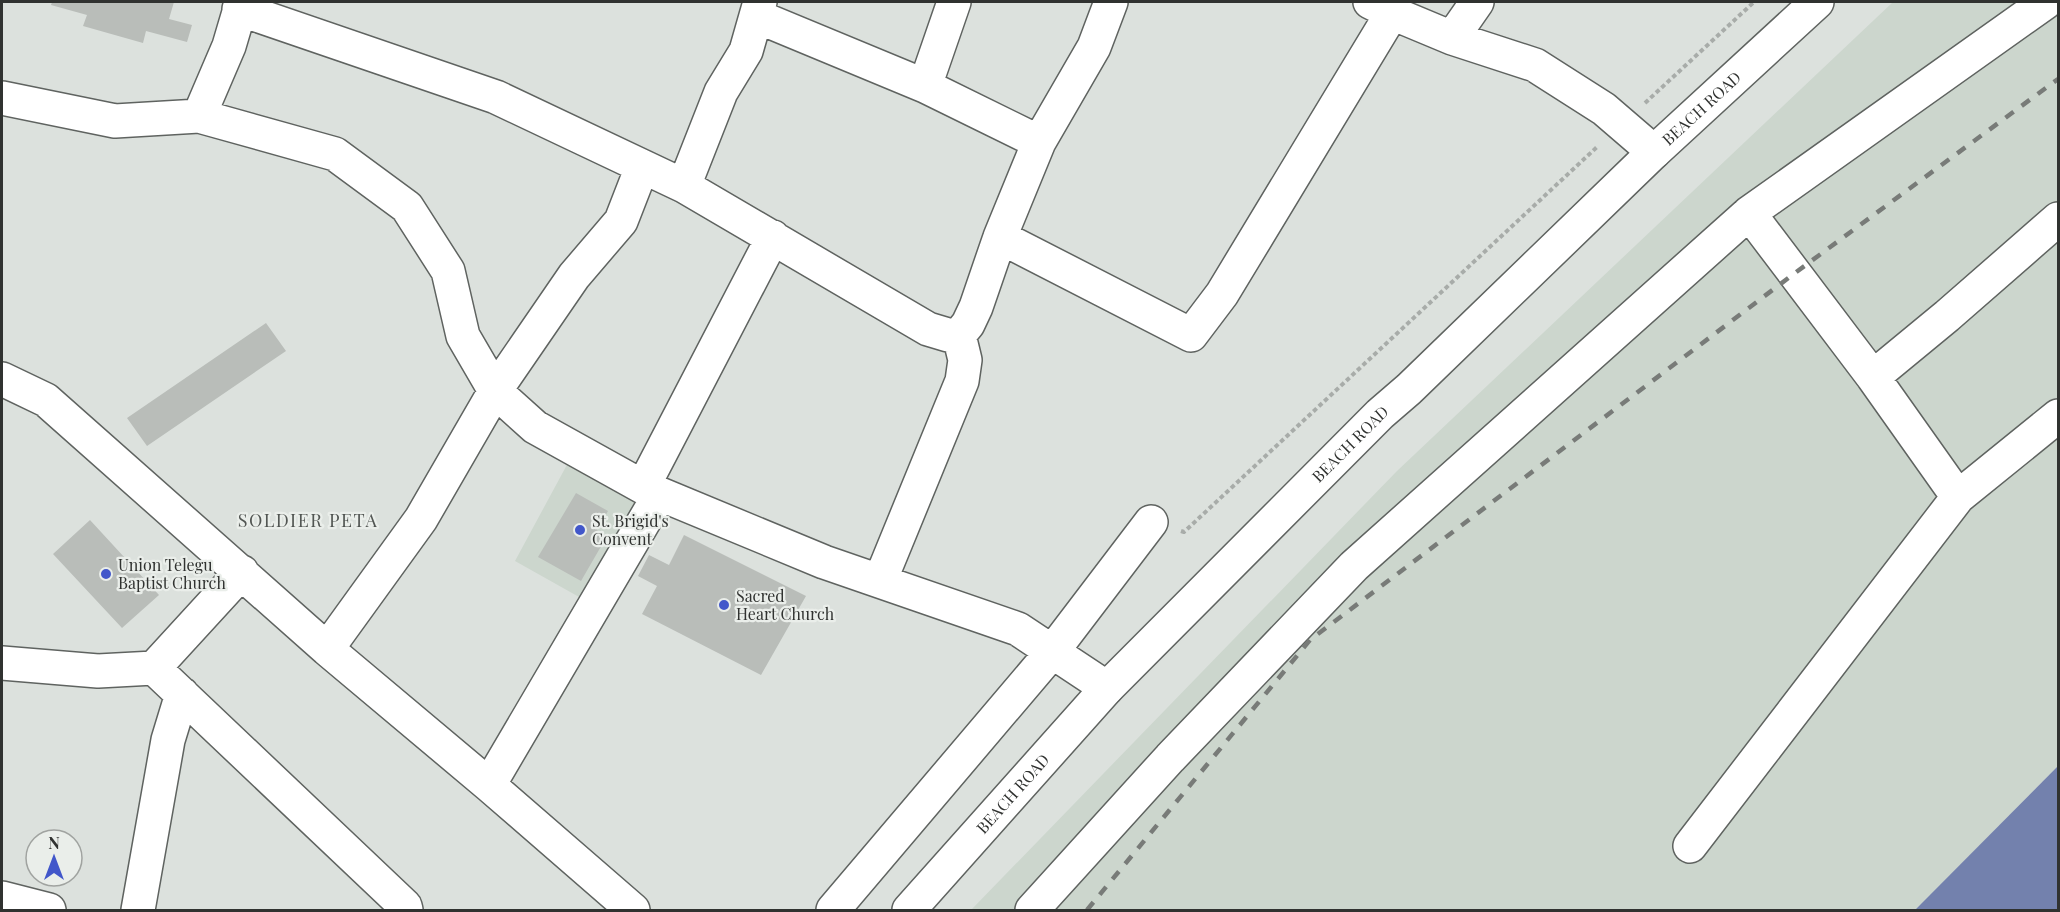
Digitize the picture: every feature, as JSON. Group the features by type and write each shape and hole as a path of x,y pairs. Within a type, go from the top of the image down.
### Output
{"street":[{"path":"925,86 954,2"},
{"path":"959,335 968,324 976,307 1000,237 1039,142 1094,47 1111,2"},
{"path":"1452,38 1477,2"},
{"name":"BEACH ROAD","path":"909,910 1107,688 1380,414 1409,389 1654,152 1816,2"},
{"path":"1032,910 1170,758 1354,566 1749,213 2046,2"},
{"path":"200,116 229,46 241,5 496,97 684,186 928,330 959,335"},
{"path":"1000,237 1191,335 1222,294 1381,7 1452,38 1535,65 1604,109 1654,152"},
{"path":"684,186 721,92 746,51 758,9 925,86 1039,142"},
{"path":"2,98 115,121 200,116 335,154 407,207 448,271 464,336 495,391 536,427 652,490 824,562 1018,629 1107,688"},
{"path":"327,649 421,519 495,391 574,276 621,221 642,167"},
{"path":"1749,213 1873,377 1958,497"},
{"path":"1873,377 2058,219"},
{"path":"489,785 652,490 773,237"},
{"path":"880,581 962,381 965,360 959,335"},
{"path":"2,379 46,400 327,649 633,910"},
{"path":"1690,846 1958,497 2058,416"},
{"path":"833,910 1052,652 1151,522"},
{"path":"154,668 242,572"},
{"path":"2,663 98,670 154,668 405,906 406,910"},
{"path":"138,910 168,740 182,694"},
{"path":"2,898 49,910"}],"path":[{"path":"1151,522 1184,532 1754,2"}],"shaded area":[{"path":"1893,2 2058,2 2058,766 1915,910 971,910 1397,471"},
{"name":"St. Brigid's Convent","path":"569,461 646,500 588,602 515,561"}],"water":[{"path":"2058,766 2058,910 1915,910"}],"building":[{"path":"52,2 174,2 169,19 192,25 187,42 146,31 143,43 83,26 87,15 51,5"},
{"path":"266,323 286,351 147,446 127,418"},
{"path":"576,493 608,511 597,530 607,536 581,581 538,557"},
{"name":"Union Telegu Baptist Church","path":"90,520 159,595 122,628 53,554"},
{"name":"Sacred Heart Church","path":"684,535 806,596 761,675 642,614 657,586 638,576 649,555 669,565"}],"railway":[{"path":"1087,910 1310,640 1795,273 2058,79"}],"place":[{"name":"St. Brigid's Convent","path":"580,530"},
{"name":"Union Telegu Baptist Church","path":"106,574"},
{"name":"Sacred Heart Church","path":"724,605"}],"district":[{"name":"SOLDIER PETA","path":"308,521"}]}
